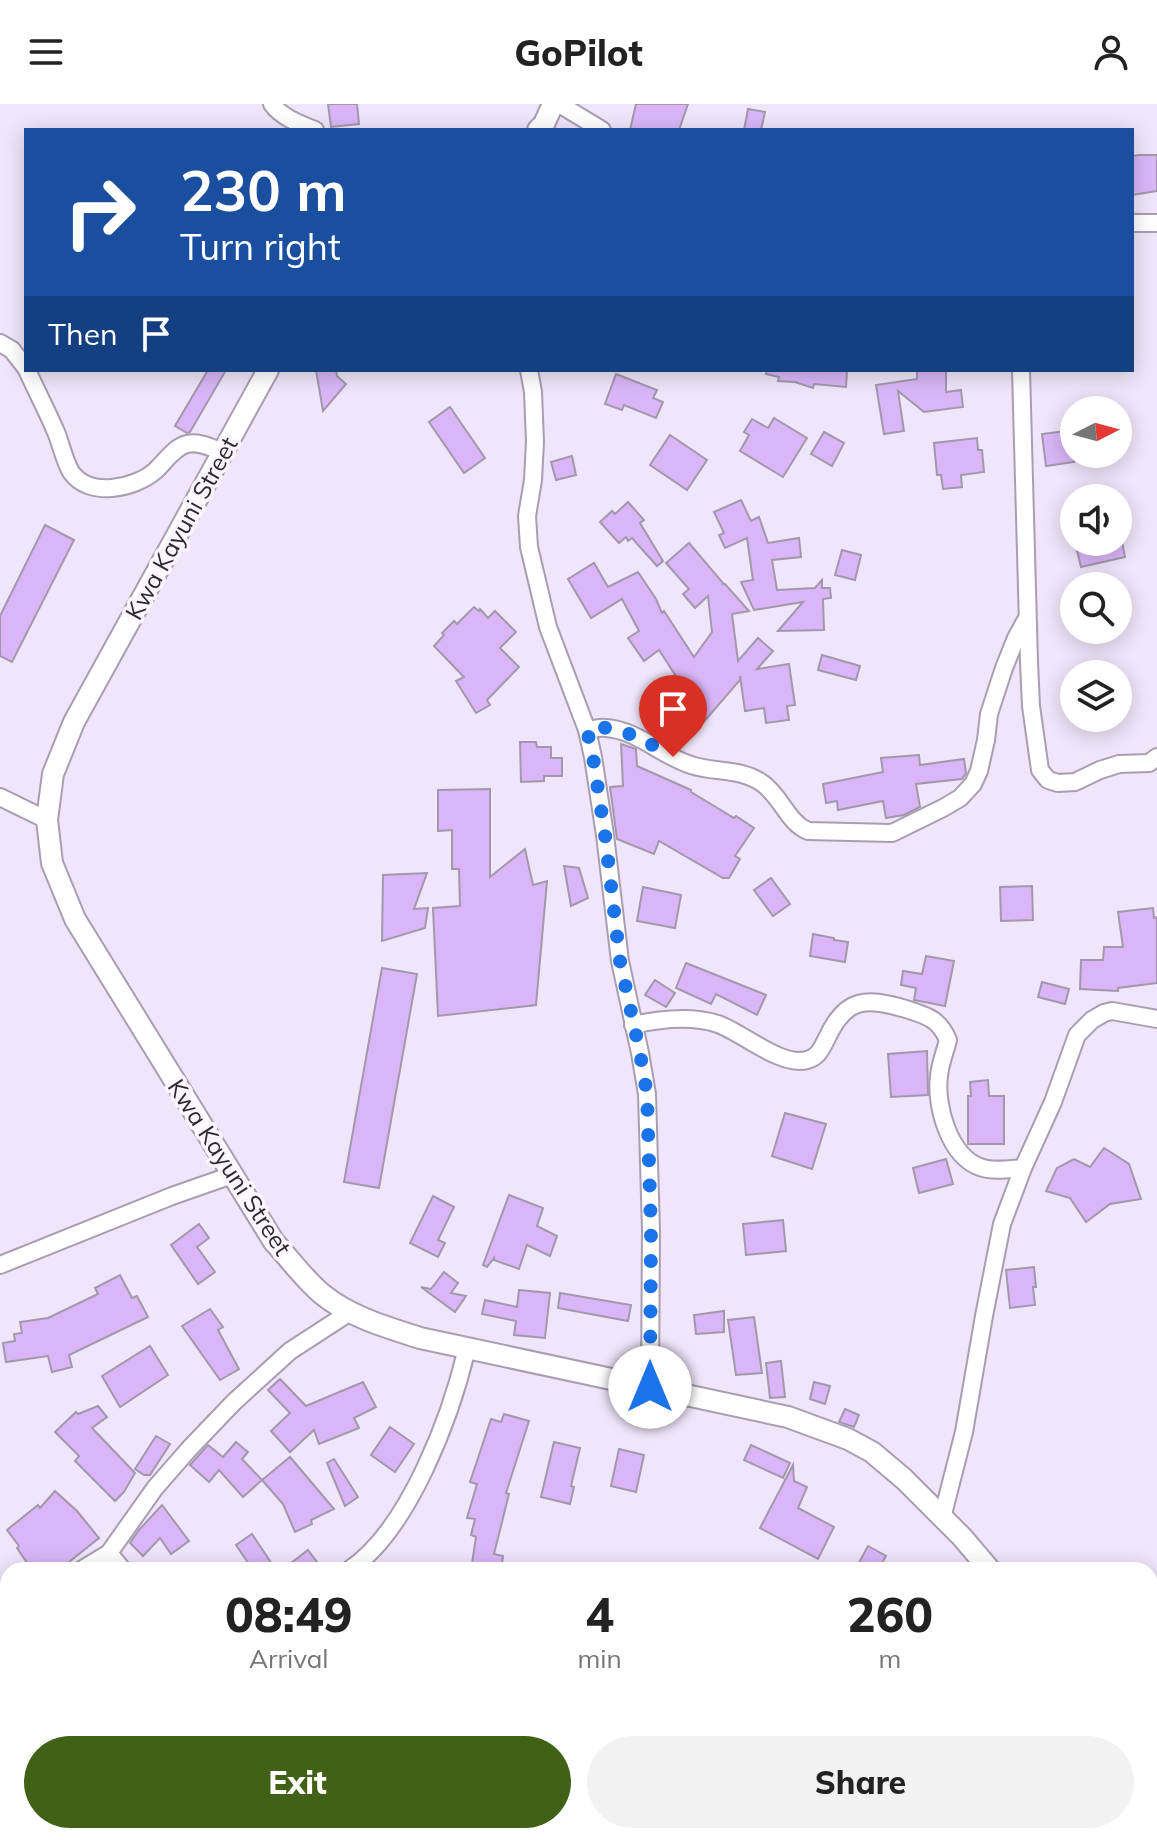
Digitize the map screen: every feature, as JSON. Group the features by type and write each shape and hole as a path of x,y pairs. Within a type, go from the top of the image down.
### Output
{"street":[{"path":"272,104 274,109 310,128"},
{"path":"542,128 556,104 598,128"},
{"path":"1134,223 1157,223"},
{"path":"0,343 12,350 24,366"},
{"path":"27,372 70,470 79,481 93,487 108,489 123,486 152,473 184,445 205,445 223,452"},
{"name":"Kwa Kayuni Street","path":"267,372 74,722 53,774 47,820 52,863 75,919 274,1242 324,1295 367,1320 420,1338 788,1417 848,1439 872,1452 904,1479 983,1562"},
{"path":"529,372 535,442 527,516 529,547 548,627 587,730 593,757 620,961 647,1094 650,1387"},
{"path":"1021,372 1027,618 1032,717 1040,770 1048,780 1075,782 1119,764 1149,763 1157,757"},
{"path":"587,730 612,729 651,744 690,765 745,774 762,782 777,795 798,827 808,831 892,833 960,798 973,784 982,756 989,714 1004,668 1027,618"},
{"path":"0,797 47,820"},
{"path":"633,1025 659,1019 715,1023 783,1058 808,1060 823,1049 827,1037 849,1006 863,1001 906,1009 931,1018 938,1021 948,1040 939,1077 938,1097 954,1144 978,1166 995,1170 1023,1168"},
{"path":"942,1518 964,1432 1002,1224 1053,1102 1077,1035 1092,1020 1112,1011 1157,1019"},
{"path":"0,1265 232,1175"},
{"path":"94,1562 109,1553 155,1488 234,1402 290,1351 350,1312"},
{"path":"360,1562 383,1539 408,1500 443,1427 458,1386 467,1348"},
{"path":"109,1553 116,1562"}],"building":[{"path":"328,104 357,104 359,124 331,127"},
{"path":"636,104 688,104 680,128 630,128"},
{"path":"748,109 765,112 761,128 744,128"},
{"path":"1157,155 1157,191 1134,195 1134,156"},
{"path":"207,372 225,372 190,432 175,426"},
{"path":"316,372 336,372 346,384 323,411"},
{"path":"847,372 846,387 814,384 813,388 778,381 779,377 766,374"},
{"path":"917,372 946,372 946,392 961,390 963,407 924,412 898,391 904,431 884,434 876,385 917,379"},
{"path":"616,374 657,390 653,398 663,402 656,418 624,405 622,410 605,404"},
{"path":"450,407 485,458 464,473 429,422"},
{"path":"774,418 807,438 783,477 740,451 749,435 744,432 752,419 768,428"},
{"path":"824,432 844,443 832,466 811,454"},
{"path":"1060,432 1060,464 1046,466 1042,434"},
{"path":"670,435 707,460 687,490 650,465"},
{"path":"977,438 978,450 982,450 984,472 961,475 962,487 943,489 941,475 937,475 934,443"},
{"path":"572,456 576,475 556,480 551,462"},
{"path":"741,500 751,521 759,517 768,543 799,538 801,557 772,560 777,590 815,588 822,580 822,588 830,588 831,598 823,599 824,630 778,631 803,602 754,610 741,582 753,580 747,538 725,548 719,535 724,533 714,512"},
{"path":"628,502 644,520 640,523 663,561 657,566 632,538 628,541 626,537 619,543 600,522"},
{"path":"45,525 74,540 12,662 0,656 0,616"},
{"path":"689,543 749,611 732,614 738,661 758,638 773,651 757,669 789,664 795,705 787,706 789,720 766,723 764,708 745,711 740,676 740,680 695,732 680,719 675,725 656,708 679,681 659,650 644,661 628,638 639,631 622,599 591,618 568,579 594,563 608,587 638,572 662,613 664,611 694,657 712,632 708,596 695,608 683,594 689,589 666,563"},
{"path":"842,550 861,555 855,580 835,575"},
{"path":"1078,556 1125,556 1125,557 1081,567"},
{"path":"474,607 488,618 495,611 516,632 500,648 519,667 487,700 490,705 476,713 456,681 464,677 434,646 454,621 457,624"},
{"path":"822,655 860,666 856,680 818,670"},
{"path":"520,742 536,742 537,747 551,747 551,758 562,758 562,776 544,776 544,781 521,782"},
{"path":"621,744 636,749 637,766 691,790 754,828 735,856 740,859 729,878 723,878 659,841 654,854 617,839 610,787 623,786"},
{"path":"919,755 920,765 964,759 966,773 962,779 916,784 920,807 904,815 886,818 883,801 838,810 837,801 826,803 823,784 883,772 881,758"},
{"path":"490,789 490,877 525,849 533,885 547,881 536,1005 438,1016 433,908 460,906 459,869 452,869 452,830 438,831 438,790"},
{"path":"564,866 579,868 588,898 571,906"},
{"path":"427,873 414,909 428,908 425,928 382,941 383,875"},
{"path":"771,878 790,904 773,916 754,890"},
{"path":"1032,886 1033,920 1001,921 1000,887"},
{"path":"643,887 681,895 675,928 637,921"},
{"path":"1153,908 1154,918 1157,917 1157,983 1118,988 1118,991 1080,989 1081,960 1103,960 1104,947 1123,947 1118,912"},
{"path":"813,934 848,942 845,962 810,956"},
{"path":"926,956 954,961 945,1006 914,1000 916,988 901,985 903,971 922,974"},
{"path":"686,963 766,995 757,1015 716,994 711,1004 676,988"},
{"path":"382,968 417,974 379,1188 344,1182"},
{"path":"655,980 675,993 666,1007 645,995"},
{"path":"1042,982 1069,989 1065,1004 1038,997"},
{"path":"927,1051 928,1095 891,1097 888,1054"},
{"path":"988,1080 989,1096 1004,1096 1004,1144 968,1144 970,1082"},
{"path":"785,1113 826,1124 812,1169 772,1156"},
{"path":"1104,1148 1129,1164 1141,1199 1110,1204 1086,1222 1070,1198 1046,1191 1057,1168 1074,1159 1090,1167"},
{"path":"946,1159 953,1184 919,1193 913,1168"},
{"path":"509,1195 543,1208 537,1226 557,1236 550,1256 527,1245 519,1269 494,1258 487,1267 483,1265"},
{"path":"433,1196 454,1207 438,1240 445,1243 438,1257 410,1243"},
{"path":"783,1220 786,1251 746,1255 743,1224"},
{"path":"199,1224 209,1238 197,1247 215,1272 198,1284 171,1245"},
{"path":"1034,1267 1035,1305 1010,1308 1006,1270"},
{"path":"444,1272 458,1283 451,1293 466,1296 455,1312 421,1287 431,1289"},
{"path":"120,1275 132,1298 137,1296 148,1317 69,1355 72,1367 52,1372 48,1356 6,1362 3,1343 15,1341 14,1334 22,1333 20,1322 48,1318 98,1294 95,1288"},
{"path":"519,1290 550,1293 545,1338 514,1335 516,1321 482,1314 485,1300 517,1307"},
{"path":"560,1293 631,1305 628,1321 558,1308"},
{"path":"210,1309 223,1327 218,1330 239,1369 220,1380 182,1326"},
{"path":"724,1311 724,1332 696,1334 694,1315"},
{"path":"754,1317 762,1373 736,1375 728,1320"},
{"path":"150,1346 168,1375 120,1407 102,1376"},
{"path":"781,1361 785,1397 770,1398 766,1363"},
{"path":"280,1379 306,1406 363,1382 376,1407 354,1418 359,1428 319,1444 314,1430 290,1452 271,1431 290,1413 268,1390"},
{"path":"814,1382 830,1386 825,1404 810,1399"},
{"path":"98,1406 107,1417 92,1428 135,1473 115,1501 75,1461 79,1456 55,1432 76,1412 78,1414"},
{"path":"845,1409 859,1415 854,1427 839,1422"},
{"path":"504,1414 529,1421 506,1493 509,1494 494,1554 503,1556 502,1562 472,1562 476,1537 471,1535 475,1519 467,1518 477,1484 470,1482 491,1419 501,1422"},
{"path":"390,1427 414,1444 395,1472 371,1455"},
{"path":"156,1436 170,1444 150,1475 144,1475 135,1469"},
{"path":"236,1442 248,1452 242,1459 262,1480 243,1497 219,1470 209,1482 190,1465 208,1445 223,1457"},
{"path":"554,1442 580,1448 570,1504 541,1497"},
{"path":"751,1445 790,1463 783,1478 744,1460"},
{"path":"619,1449 644,1455 636,1492 611,1486"},
{"path":"290,1457 334,1509 295,1532 283,1504 262,1480"},
{"path":"334,1459 358,1497 345,1506 327,1463"},
{"path":"793,1465 794,1481 807,1487 798,1508 834,1527 818,1559 760,1528"},
{"path":"55,1491 99,1538 69,1562 27,1562 7,1530 38,1505 40,1508"},
{"path":"162,1505 189,1541 171,1554 160,1538 143,1556 130,1543"},
{"path":"252,1534 271,1562 248,1562 236,1545"},
{"path":"868,1546 886,1556 883,1562 859,1562"},
{"path":"308,1550 317,1562 292,1562"}],"route":[{"path":"650,1387 651,1231 647,1094 620,961 605,835 587,730 604,727 620,731 673,757"}]}
